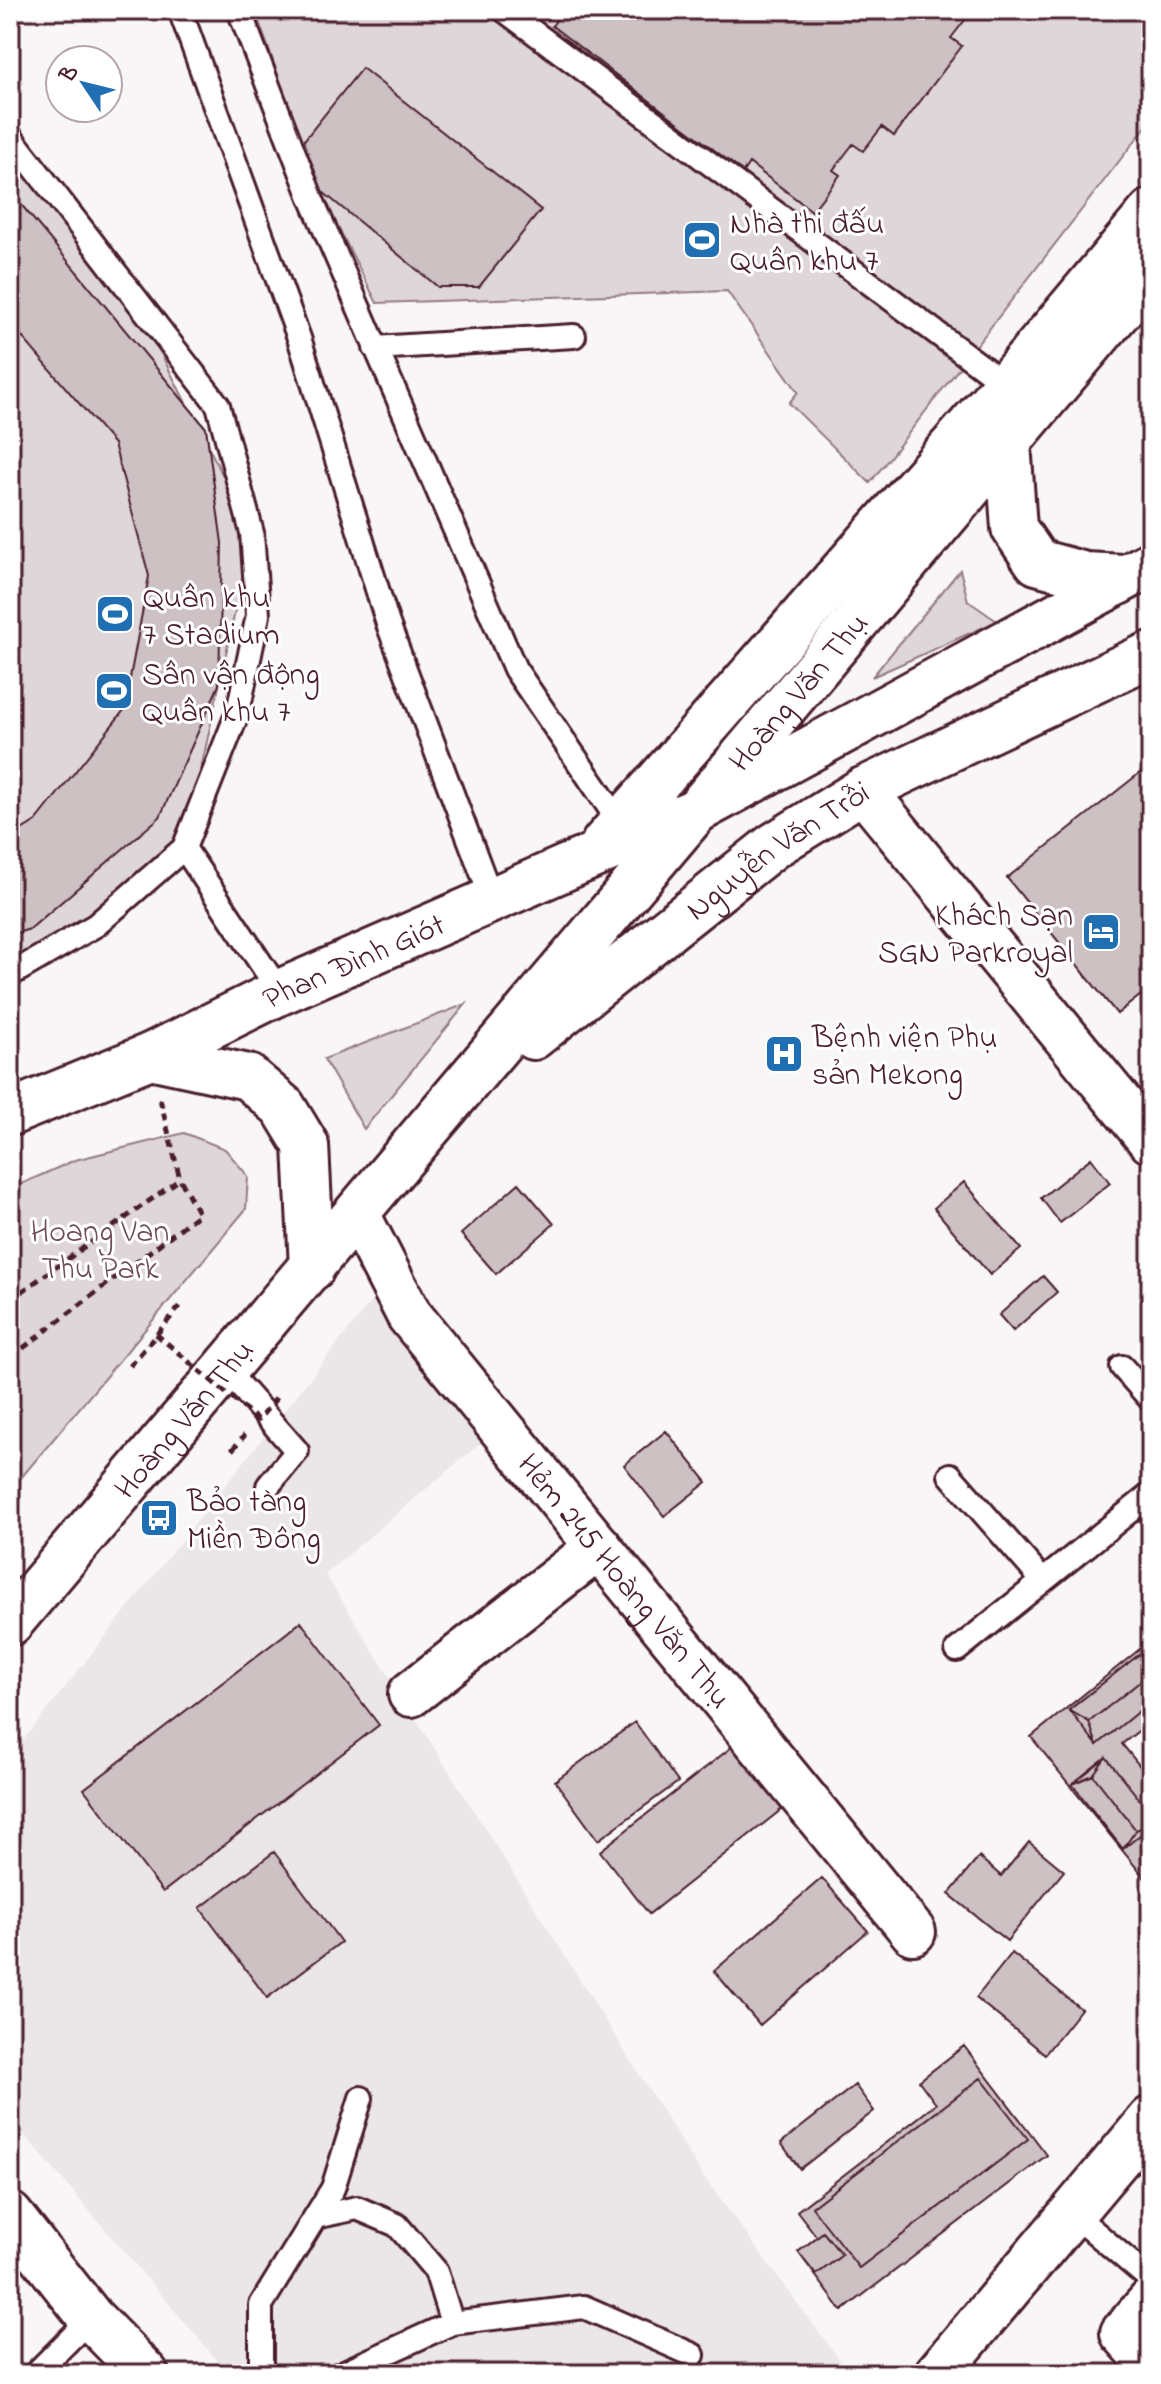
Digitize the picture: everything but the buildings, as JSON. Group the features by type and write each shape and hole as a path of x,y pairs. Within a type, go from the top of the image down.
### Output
{"main road":[{"name":"Hoàng Văn Thụ","path":"10,1623 1008,443 1022,397 1151,212"},
{"name":"Hoàng Văn Thụ","path":"608,840 1022,397 1149,282"},
{"path":"1008,443 1014,528 1037,562 1085,575 1137,570"},
{"name":"Nguyễn Văn Trỗi","path":"698,810 1137,570"},
{"name":"Nguyễn Văn Trỗi","path":"445,1110 681,916 773,846 863,790 1151,654"},
{"path":"863,790 1151,1141"},
{"name":"Phan Đình Giót","path":"10,1113 150,1056 280,992 493,902 608,840 698,810"},
{"path":"150,1056 248,1077 283,1107 306,1145 312,1268"},
{"name":"Hẻm 245 Hoàng Văn Thụ","path":"357,1214 409,1315 913,1932"},
{"path":"411,1694 599,1547"},
{"path":"937,2374 1151,2119"},
{"path":"10,2215 91,2318 146,2374"},
{"path":"1151,2301 1123,2333 1151,2364"}],"lane":[{"path":"180,10 299,338 388,624 493,902"},
{"path":"239,10 312,200 515,669 608,840"},
{"path":"504,10 1022,397"},
{"path":"10,136 218,405 252,533 258,615 238,712 184,848 96,925 10,975"},
{"path":"375,348 574,336"},
{"path":"184,848 280,992"},
{"path":"1122,1367 1151,1400"},
{"path":"225,1369 297,1451 268,1486"},
{"path":"950,1475 1043,1581"},
{"path":"957,1650 1151,1494"},
{"path":"261,2374 261,2305 333,2188 361,2098"},
{"path":"315,2217 357,2208 397,2225 436,2271 452,2323"},
{"path":"1072,2213 1151,2280"},
{"path":"340,2374 452,2323 584,2307 693,2355"},
{"path":"35,2374 91,2318"}],"path":[{"path":"10,1358 199,1214 180,1179 150,1056"},
{"path":"10,1300 180,1179"},
{"path":"130,1366 182,1304"},
{"path":"156,1334 258,1420 280,1394"}],"shaded area":[{"path":"377,1294 483,1441 325,1574 703,2176 850,2374 229,2374 10,2118 10,1757"}],"green space":[{"name":"Nhà thi đấu Quân khu 7","path":"255,10 1151,10 1151,120 870,483 789,403 798,392 727,291 377,303 318,188"},
{"name":"Quân khu 7 Stadium","path":"10,138 128,288 187,405 206,428 209,448 252,533 184,848 10,974"},
{"path":"960,570 968,601 997,621 872,677"},
{"path":"466,1004 364,1129 324,1059"},
{"name":"Hoang Van Thu Park","path":"184,1133 225,1149 248,1176 246,1209 10,1491 10,1189 75,1160"}],"place":[{"name":"Nhà thi đấu Quân khu 7","path":"702,240"},
{"name":"Quân khu 7 Stadium","path":"115,614"},
{"name":"Sân vận động Quân khu 7","path":"114,691"},
{"name":"Khách Sạn SGN Parkroyal","path":"1101,932"},
{"name":"Bệnh viện Phụ sản Mekong","path":"784,1054"},
{"name":"Bảo tàng Miền Đông","path":"159,1518"}]}
